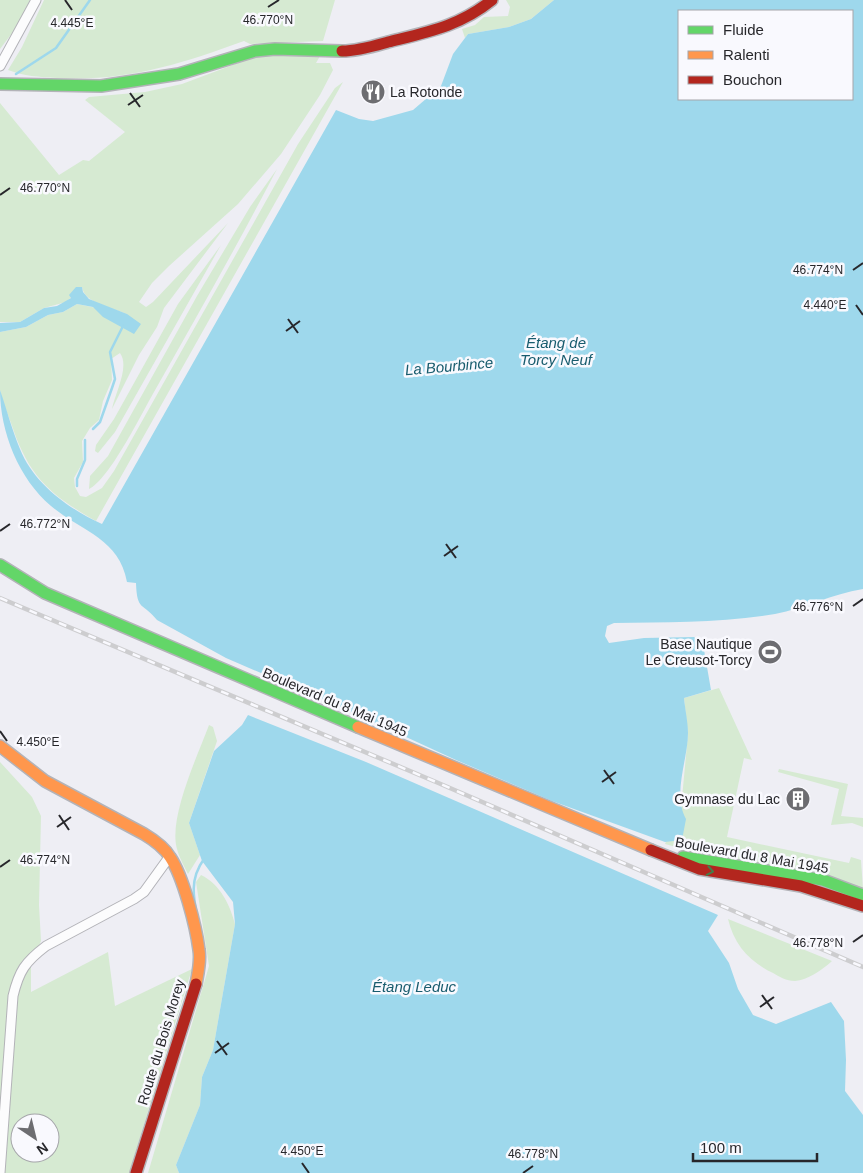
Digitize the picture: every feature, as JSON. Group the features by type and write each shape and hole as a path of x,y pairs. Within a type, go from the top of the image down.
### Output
{"main road":[{"path":"0,84 101,86 179,74 255,51 365,48 446,28 477,12 492,0"},
{"name":"Boulevard du 8 Mai 1945","path":"0,565 45,593 126,630 613,836 699,869 800,886 863,906"},
{"name":"Route du Bois Morey","path":"0,746 45,781 159,844 170,856 180,876 199,950 199,968 194,992 136,1173"},
{"name":"Boulevard du 8 Mai 1945","path":"665,855 823,880 863,895"}],"street":[{"path":"0,66 36,0"},
{"path":"0,1173 13,996 19,973 31,957 46,946 144,892 170,856"}],"green space":[{"path":"0,0 30,0 19,24 0,49"},
{"path":"44,0 335,0 323,41 250,44 244,41 152,70 82,79 26,75 8,70 22,47"},
{"path":"506,0 554,0 531,19 509,27 468,34 465,38 462,29 475,25 484,17 508,16 510,7"},
{"path":"257,56 320,56 316,63 330,63 333,70 320,95 281,154 238,204 152,283 139,302 146,307 153,302 228,223 164,308 157,327 139,355 112,409 123,373 123,359 120,353 111,359 112,380 103,401 99,420 90,428 82,441 83,462 74,478 75,487 80,496 86,497 102,488 114,471 298,144 335,88 343,82 96,521 52,492 33,470 25,456 0,390 0,332 26,327 48,315 63,312 77,304 127,314 93,301 84,293 82,287 66,302 44,308 20,322 0,322 0,103 59,175 83,160 89,161 125,132 85,100 89,97 145,92 182,84"},
{"path":"277,169 217,281 124,445 106,473 89,489 90,476 108,456 197,296 250,207"},
{"path":"221,245 115,432 98,453 95,451 96,445 114,419 178,304"},
{"path":"719,688 752,760 744,758 727,837 849,863 851,857 861,860 863,889 832,877 712,857 665,844 681,809 688,734 684,698"},
{"path":"209,725 213,727 217,741 189,823 200,855 188,874 177,849 175,836 177,821 180,804"},
{"path":"0,762 32,797 41,816 39,905 41,941 31,964 31,992 108,952 115,1006 192,969 129,1173 0,1173"},
{"path":"779,769 848,784 841,816 863,818 863,827 852,823 831,825 839,789 778,772"},
{"path":"201,875 219,889 235,924 213,1050 202,1077 200,1105 176,1165 179,1173 148,1173 209,966 196,882"},
{"path":"728,919 832,961 805,979 795,981 783,978 757,964 744,952 734,937"}],"water":[{"name":"Étang de Torcy Neuf","path":"554,0 863,0 863,589 775,614 755,617 694,622 614,623 607,626 605,636 609,643 644,638 694,637 703,644 711,690 684,698 688,733 680,788 680,799 686,819 682,840 665,842 552,801 226,658 157,620 139,603 136,583 127,582 123,567 108,545 63,515 40,495 21,469 13,454 3,422 0,390 20,449 34,473 43,484 65,503 102,524 336,110 359,119 373,121 413,110 441,86 453,54 468,34 509,27 531,19"},
{"path":"76,287 82,287 83,292 89,299 127,314 141,324 134,334 103,317 93,307 77,304 63,312 48,315 26,327 0,332 0,323 20,322 44,308 57,306 71,298 69,295"},
{"name":"Étang Leduc","path":"248,715 366,762 718,915 708,931 729,963 738,989 753,1015 776,1024 831,1002 844,1021 845,1091 863,1115 863,1173 179,1173 176,1165 200,1105 202,1077 213,1050 235,924 233,902 202,861 189,823 214,751 242,725"}],"waterway":[{"path":"16,74 56,48 90,0"},
{"path":"93,429 100,422 115,379 110,352 123,326"},
{"path":"77,486 77,479 85,460 85,440"},
{"path":"200,930 194,885 195,876 204,859"}],"railway":[{"path":"0,598 436,782 863,967"}],"traffic: fast":[{"path":"0,84 101,86 179,74 255,51 275,49 342,51"},
{"path":"0,565 45,593 358,727"},
{"path":"683,857 823,880 863,895"}],"traffic: slow":[{"path":"358,727 651,850"},
{"path":"0,746 45,781 144,834 165,850 180,876 195,928 200,958 196,984"}],"traffic: jam":[{"path":"342,51 366,48 443,27 468,16 492,0"},
{"path":"651,850 699,869 801,886 863,906"},
{"path":"136,1173 196,984"}],"place":[{"name":"La Rotonde","path":"373,92"},
{"name":"Base Nautique Le Creusot-Torcy","path":"770,652"},
{"name":"Gymnase du Lac","path":"798,799"}],"water label":[{"name":"La Bourbince","path":"449,366"}]}
